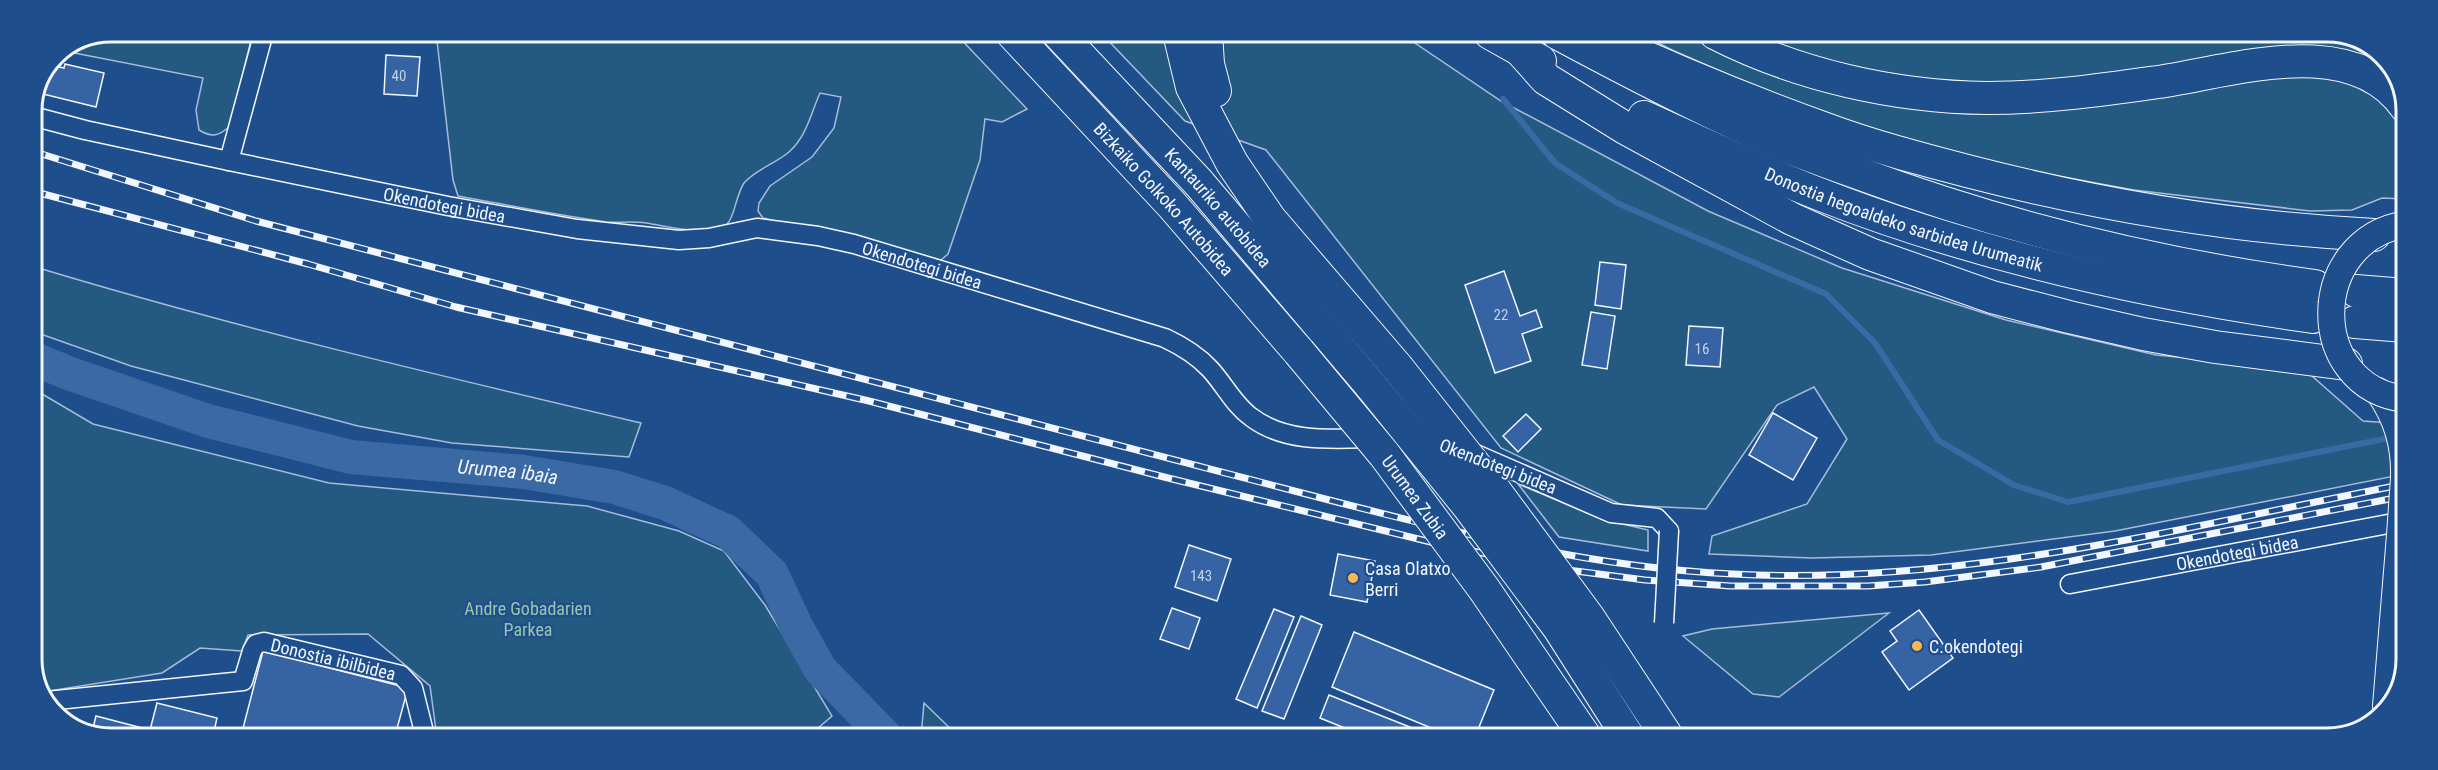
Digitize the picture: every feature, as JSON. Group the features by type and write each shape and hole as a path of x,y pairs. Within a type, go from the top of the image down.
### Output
{"highway":[{"name":"Bizkaiko Golkoko Autobidea","path":"1019,42 1172,205 1299,352"},
{"name":"Kantauriko autobidea","path":"1066,42 1199,183 1372,387"},
{"path":"1181,42 1192,87 1232,163 1270,219 1397,367 1496,492 1576,600 1661,728"},
{"path":"1207,42 1208,64 1218,103 1247,164 1352,313"},
{"name":"Donostia hegoaldeko sarbidea Urumeatik","path":"1506,42 1633,111 1750,166 1887,219 1979,248 2079,275 2162,293 2313,317"},
{"name":"Donostia hegoaldeko sarbidea Urumeatik","path":"1574,42 1644,80 1762,136 1899,189 1991,219 2089,245 2227,273 2315,286"},
{"path":"1612,42 1666,66 1825,129 1920,159 2088,201 2199,218 2316,232 2396,226"},
{"path":"1736,42 1809,70 1885,88 1940,95 2019,97 2074,94 2259,64 2298,61 2336,64 2355,69 2384,85 2394,95"},
{"path":"1521,51 1546,79 1605,116 1792,219 1870,254 1992,297 2143,334 2346,364"},
{"path":"2356,291 2396,294"},
{"path":"2355,322 2396,325"},
{"name":"Urumea Zubia","path":"1299,352 1384,454 1484,589 1579,728"},
{"name":"Urumea Zubia","path":"1372,387 1469,507 1559,628 1623,728"}],"main road":[{"path":"2396,226 2357,248 2344,264 2335,283 2330,303 2334,335 2346,364 2360,379 2378,391 2396,396"},
{"path":"2378,391 2387,403 2396,425"},
{"path":"2387,693 2396,579"}],"street":[{"path":"230,161 261,42"},
{"name":"Okendotegi bidea","path":"42,119 85,130 448,206 577,229 679,240 709,238 744,230 767,228 854,244 1165,338 1183,346 1199,358 1242,410 1270,428 1310,437 1332,439 1396,437 1448,443 1611,513 1657,518 1669,531 1664,623"},
{"name":"Okendotegi bidea","path":"2070,584 2396,523"},
{"name":"Donostia ibilbidea","path":"56,700 243,681 252,651 256,645 264,642 401,675 413,688 423,728"}],"green space":[{"path":"111,42 251,42 230,126 215,135 199,130 196,110 203,78 74,53 97,43"},
{"path":"437,42 964,42 1027,109 1002,122 985,119 980,160 948,254 940,261 763,218 758,211 759,203 770,186 812,157 834,128 841,97 820,93 808,124 795,146 744,183 729,221 719,228 699,231 641,222 606,222 550,213 458,196 453,180"},
{"path":"1110,42 1413,42 1501,101 1708,211 1842,268 2006,320 2156,355 2304,369 2363,421 2396,423 2396,476 2115,531 1931,555 1812,558 1709,554 1712,536 1807,504 1847,439 1814,387 1777,405 1706,509 1622,505 1501,448 1266,150 1185,121"},
{"path":"1656,42 2327,42 2345,44 2362,51 2379,65 2394,93 2396,199 2382,198 2352,210 2310,211 2134,190 2008,167 1836,122"},
{"path":"42,269 259,330 641,423 629,457 452,443 358,426 131,366 42,335"},
{"name":"Andre Gobadarien Parkea","path":"42,394 93,424 329,483 587,506 679,531 724,551 765,605 832,716 818,728 436,728 430,686 368,634 248,635 242,651 200,648 162,673 50,691 47,686 42,664"},
{"path":"1518,484 1602,519 1648,530 1648,551 1559,537"},
{"path":"1889,613 1779,697 1753,694 1683,636 1712,629"},
{"path":"924,703 950,728 922,728"}],"building":[{"path":"386,55 420,57 417,96 384,94"},
{"path":"65,64 104,73 96,107 44,94 54,72 58,67 64,68"},
{"path":"1600,262 1626,265 1621,309 1595,305"},
{"path":"1504,271 1520,316 1536,310 1542,327 1522,334 1531,361 1495,373 1465,285"},
{"path":"1591,312 1615,316 1607,369 1582,365"},
{"path":"1689,326 1723,328 1720,367 1686,365"},
{"path":"1773,413 1817,438 1793,480 1749,455"},
{"path":"1526,414 1541,429 1518,452 1503,436"},
{"path":"1189,545 1231,559 1217,601 1175,587"},
{"name":"Casa Olatxo Berri","path":"1338,554 1375,561 1367,602 1330,595"},
{"path":"1172,608 1200,618 1189,649 1160,639"},
{"path":"1274,609 1294,617 1257,708 1236,699"},
{"name":"C.okendotegi","path":"1919,610 1953,658 1909,690 1882,652 1897,641 1890,631"},
{"path":"1301,616 1322,625 1284,719 1262,711"},
{"path":"1354,632 1494,690 1479,728 1431,728 1332,687"},
{"path":"263,651 408,688 397,728 243,728"},
{"path":"1329,695 1412,728 1345,728 1320,718"},
{"path":"157,703 217,718 215,728 151,728"},
{"path":"96,716 142,728 93,726"}],"waterway":[{"path":"1503,99 1555,163 1617,203 1826,294 1875,343 1938,440 2014,485 2068,502 2394,437"},
{"name":"Urumea ibaia","path":"42,362 208,421 351,457 524,472 614,487 665,503 728,532 772,574 796,626 820,669 877,728"}],"railway":[{"path":"42,154 256,221 1329,500 1479,537 1630,565 1733,574 1818,575 1903,571 2071,550 2396,486"},
{"path":"42,194 308,264 456,307 869,401 1164,477 1443,545 1560,569 1645,580 1730,586 1868,586 1925,582 2041,567 2396,498"}],"place":[{"name":"Casa Olatxo Berri","path":"1353,578"},
{"name":"C.okendotegi","path":"1917,646"}]}
